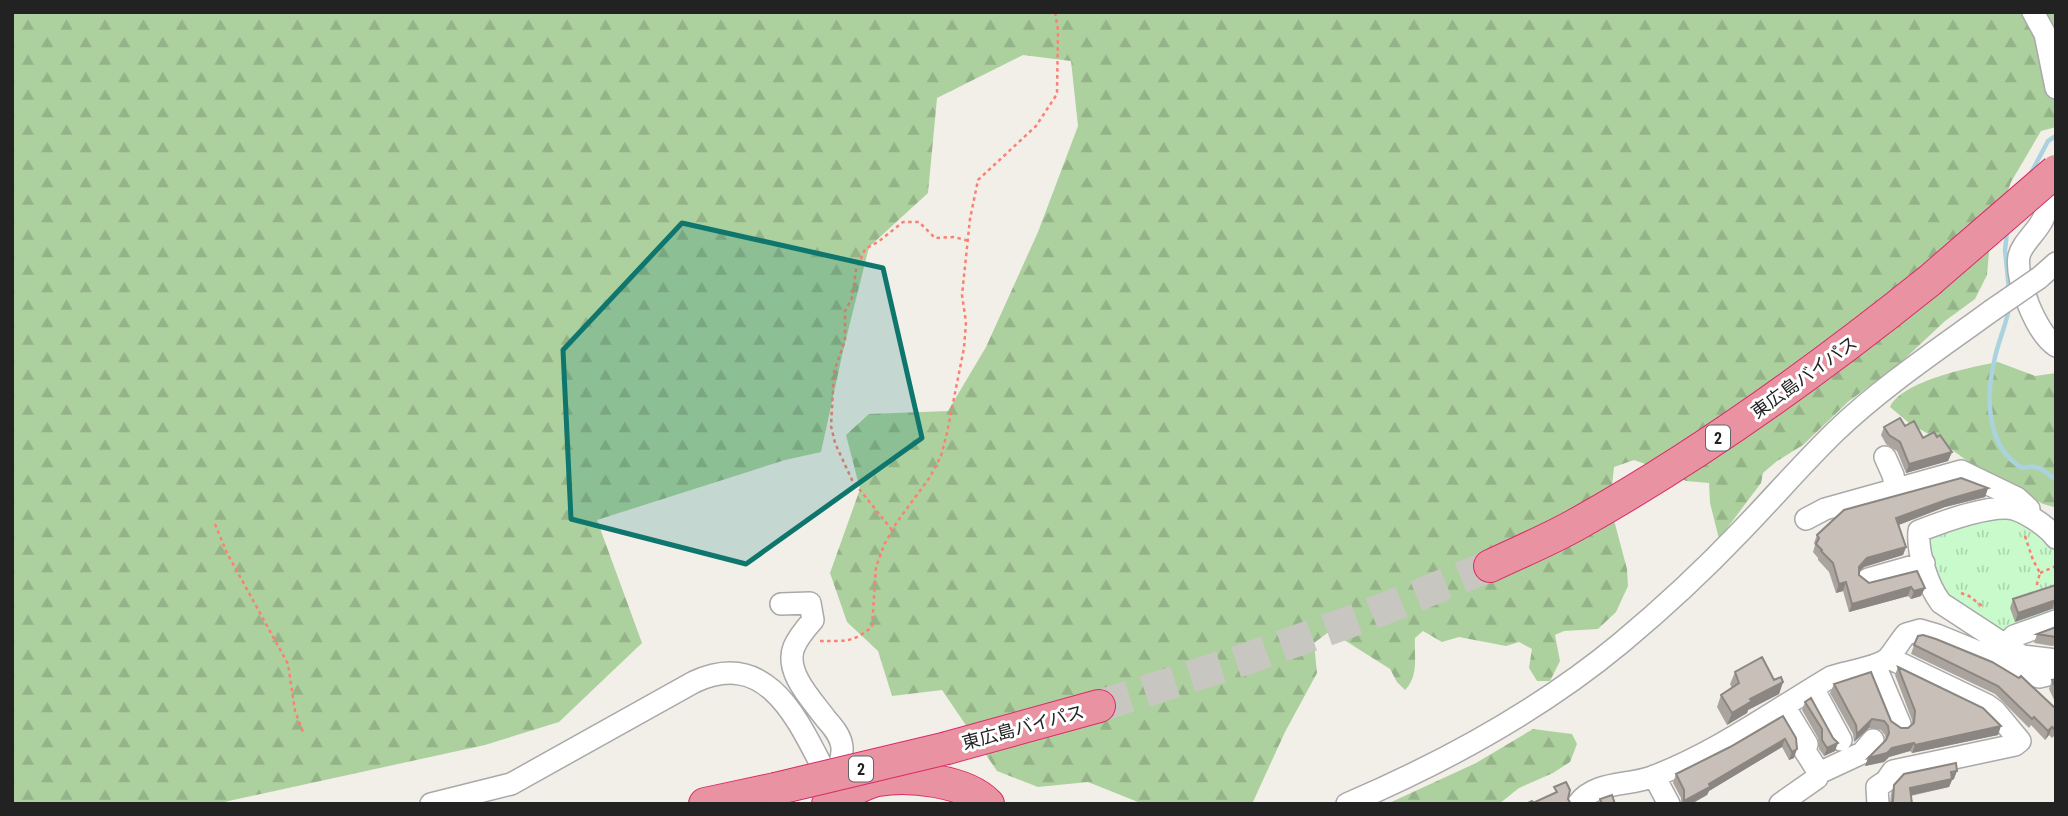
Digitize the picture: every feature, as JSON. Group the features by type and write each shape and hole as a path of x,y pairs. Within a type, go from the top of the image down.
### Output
{"highway":[{"name":"東広島バイパス","path":"1490,566 1574,526 1753,416 1841,352 1981,239 2056,172"},
{"name":"東広島バイパス","path":"705,804 947,748 1099,706"},
{"path":"837,796 876,781 906,777 958,787 988,804"},
{"path":"837,796 877,794 901,789 933,793 959,804"}],"street":[{"path":"2033,12 2045,34 2056,88"},
{"path":"2056,162 2043,219 2020,253 2018,270 2039,327 2049,341 2056,345"},
{"path":"1347,804 1480,740 1526,712 1618,645 1703,570 1839,429 1889,387 2056,263"},
{"path":"1885,457 1896,490"},
{"path":"1806,519 1825,509 1961,471 2017,498 2043,526"},
{"path":"2043,526 2007,507 1943,522 1919,531 1918,540 1934,594 1941,603 2022,656 2056,660"},
{"path":"1868,579 1924,563"},
{"path":"781,604 810,603 813,620 795,643 792,655 795,674 838,734 842,745 837,796"},
{"path":"2006,645 2014,636 2056,621"},
{"path":"1578,804 1584,795 1654,776 1698,756 1831,677 1882,662 1906,634 1920,630 2039,677 2056,673"},
{"path":"1882,662 1900,724"},
{"path":"1878,804 1877,787 1886,781 1893,771 2015,745 2020,741 1995,710 1987,705 1882,662"},
{"path":"431,804 511,784 694,682 726,673 757,679 774,689 785,702 837,796"},
{"path":"1813,688 1841,740"},
{"path":"1784,706 1807,744 1805,751 1819,773"},
{"path":"1780,804 1817,778 1819,773 1862,753 1872,740"},
{"path":"1654,776 1670,804"}],"path":[{"path":"802,633 811,641 850,641 872,627 877,567 884,545 941,456 964,348 966,322 962,295 978,180 1018,144 1048,110 1057,94 1058,30 1055,12"},
{"path":"892,530 852,480 832,434 834,372 845,340 845,311 852,298 856,270 865,249 903,222 919,222 935,238 954,237 969,241"},
{"path":"215,523 227,553 288,664 295,711 304,735"},
{"path":"2038,588 2040,573 2033,560 2030,545 2043,526"},
{"path":"2040,573 2056,566"},
{"path":"1956,591 1969,596 1982,606"}],"highlighted area":[{"path":"682,223 883,268 922,438 746,564 571,519 563,350"}],"green space":[{"path":"12,12 2056,12 2056,127 2041,131 2011,182 1990,241 1987,275 1975,299 1945,321 1896,367 1849,401 1803,445 1763,473 1761,483 1719,539 1710,503 1709,483 1686,481 1634,460 1614,467 1610,505 1627,569 1628,586 1616,612 1598,629 1564,631 1555,635 1560,661 1550,681 1537,681 1529,668 1532,649 1519,642 1506,646 1459,637 1442,642 1423,631 1415,638 1414,672 1405,690 1390,669 1330,631 1314,643 1317,673 1285,732 1252,804 1143,804 1088,782 1038,787 997,771 942,690 892,696 878,651 847,622 830,573 860,489 846,435 869,414 948,411 986,347 1038,232 1078,126 1071,61 1023,55 937,98 928,193 869,247 821,452 785,460 597,520 642,643 559,722 485,745 215,804 12,804"},
{"path":"1998,362 2035,376 2056,373 2054,507 2043,504 1978,469 1939,440 1909,423 1890,407 1897,398 1922,383"},
{"path":"2004,512 2049,539 2056,553 2056,617 2003,635 1943,597 1933,576 1928,531"},
{"path":"1533,729 1572,734 1577,744 1570,762 1519,788 1499,804 1387,804 1476,763"}],"building":[{"path":"1900,418 1905,426 1914,421 1923,438 1934,432 1937,437 1940,435 1952,452 1909,464 1900,442 1889,435 1884,427"},
{"path":"1961,478 1988,488 1896,518 1906,547 1867,558 1859,567 1859,575 1869,583 1917,571 1925,588 1914,591 1911,587 1852,604 1846,582 1839,584 1833,563 1816,544 1819,538 1817,535 1844,510"},
{"path":"2056,585 2056,600 2018,613 2013,599"},
{"path":"2056,627 2056,637 2037,634"},
{"path":"1923,635 1992,662 2019,678 2021,676 2056,709 2056,729 2052,727 2048,731 1998,686 1914,645 1918,636"},
{"path":"1762,657 1774,680 1781,677 1783,682 1750,699 1752,701 1732,713 1721,695 1739,683 1735,672"},
{"path":"1898,667 1983,708 2001,726 1892,748 1887,753 1868,758 1886,740 1888,726 1884,721 1872,719 1857,734 1856,725 1834,684 1871,672 1891,721 1901,728 1908,728 1914,723 1915,711"},
{"path":"1811,698 1838,743 1827,748 1822,740 1822,729 1805,702"},
{"path":"1783,716 1796,738 1797,749 1792,752 1785,739 1684,801 1684,790 1676,774"},
{"path":"1956,763 1957,771 1951,772 1952,779 1910,788 1912,804 1890,804 1893,801 1894,785 1904,774"},
{"path":"1566,782 1570,790 1568,799 1571,804 1526,804 1557,792 1554,787"},
{"path":"1612,795 1615,804 1602,804 1600,799"}],"waterway":[{"path":"2030,175 2048,141 2056,136"},
{"path":"2007,232 2005,250 2009,289"},
{"path":"2009,308 1991,376 1990,406 1995,435 2001,448 2022,468 2035,467 2056,478"}],"tunnel":[{"path":"1099,706 1243,660 1366,616 1490,566"}]}
